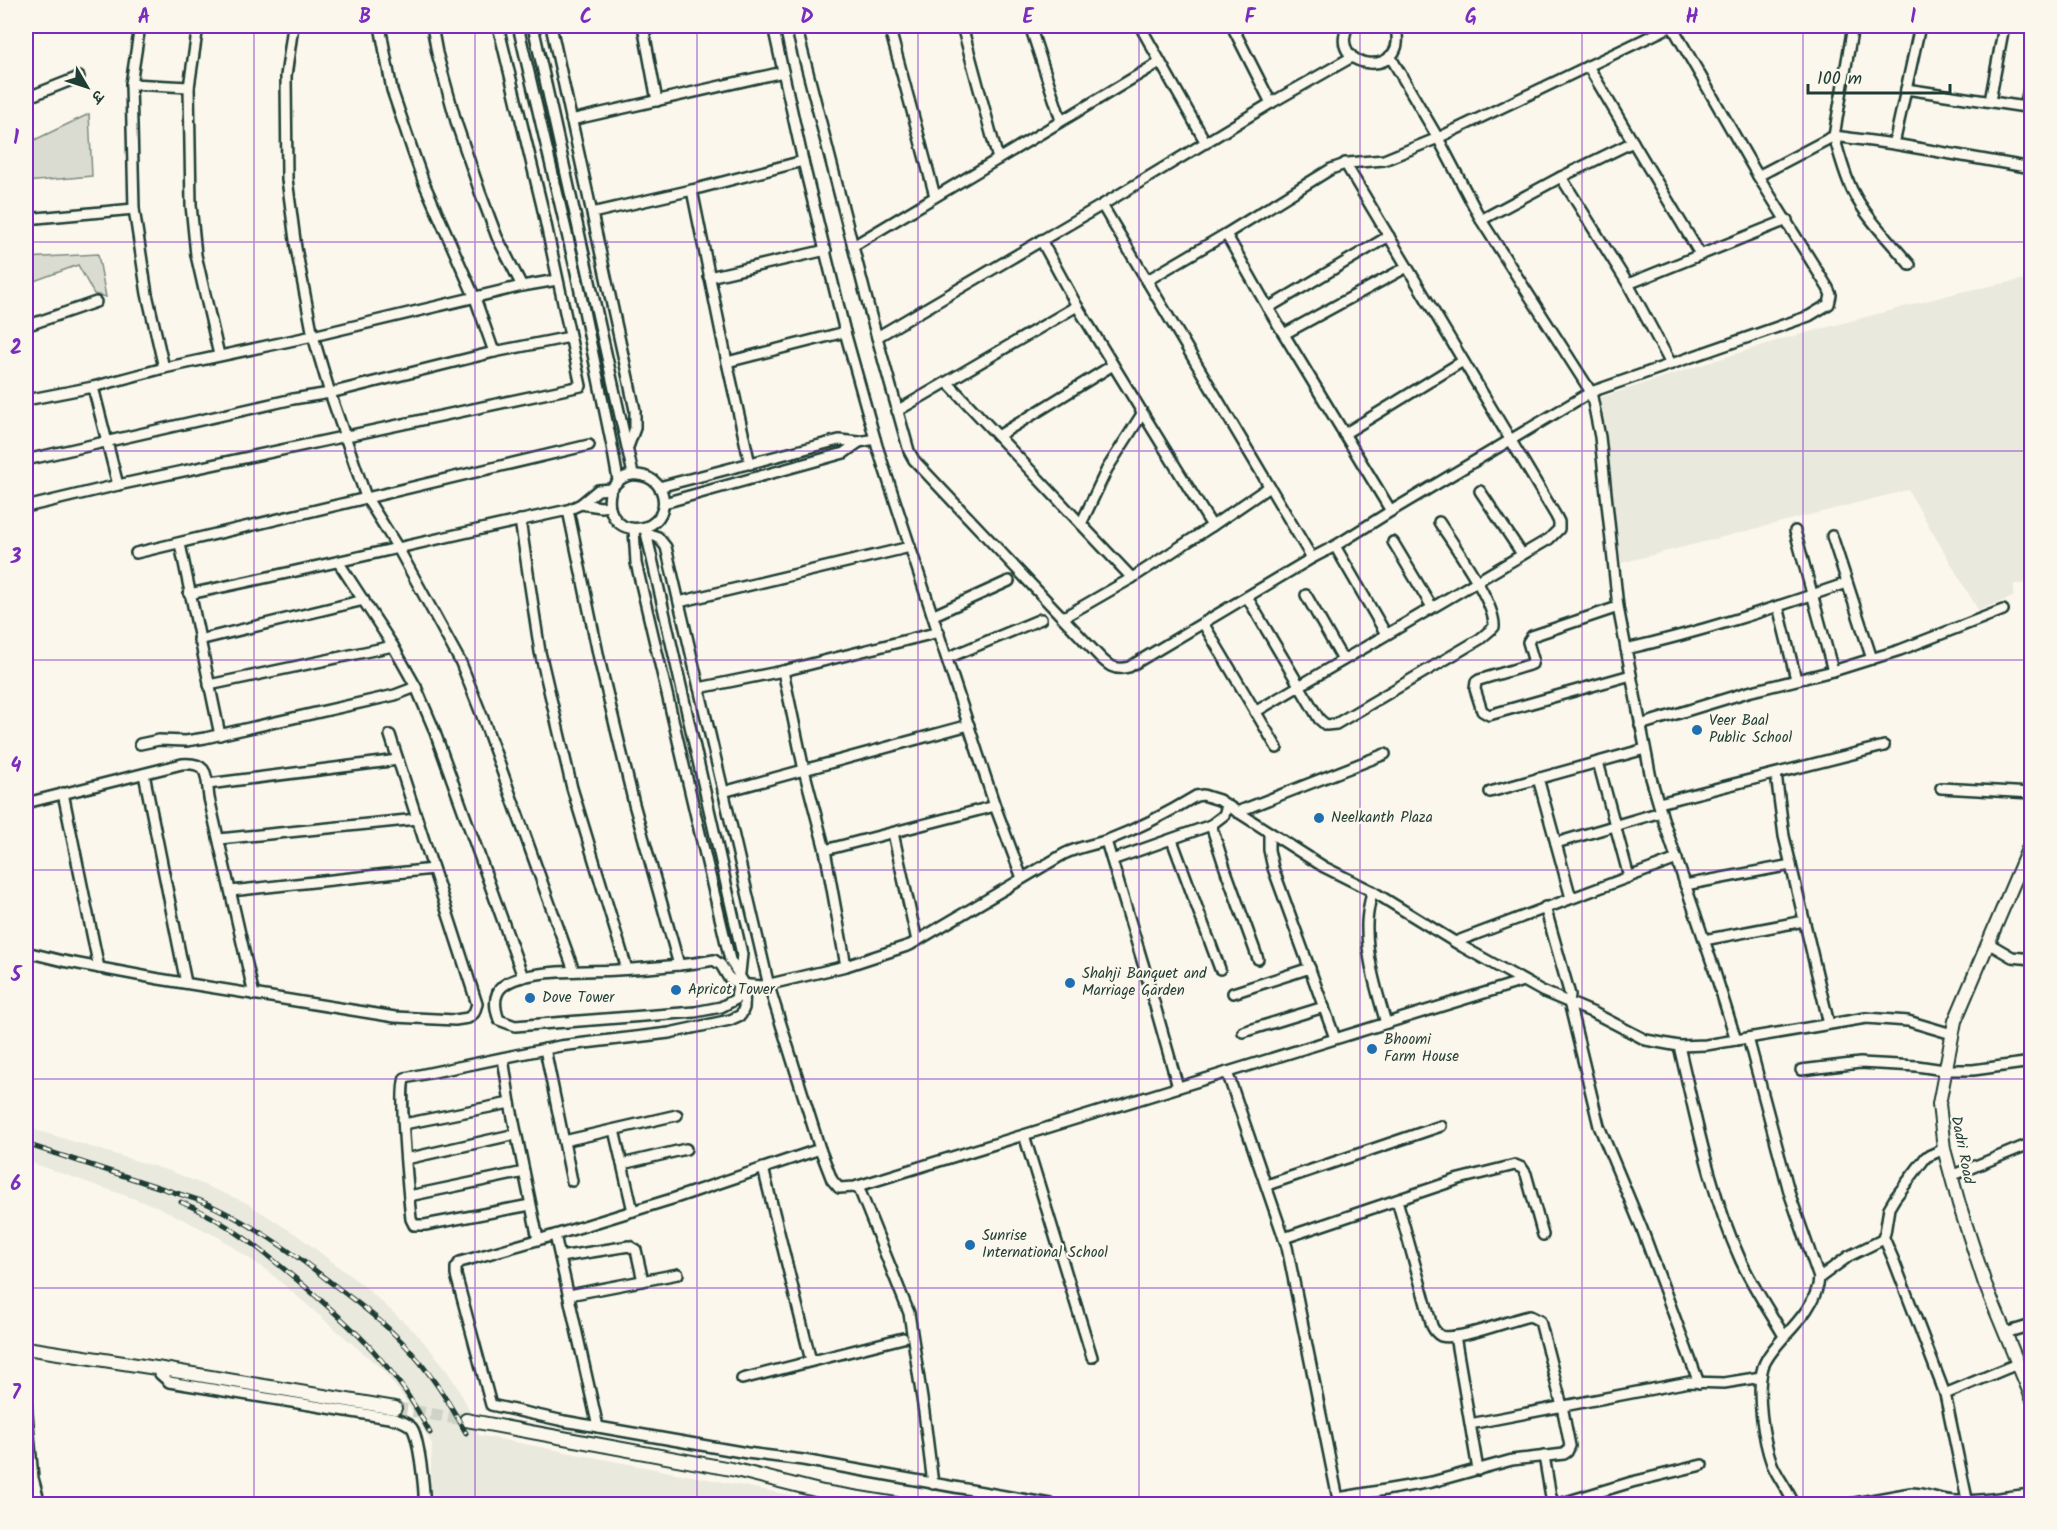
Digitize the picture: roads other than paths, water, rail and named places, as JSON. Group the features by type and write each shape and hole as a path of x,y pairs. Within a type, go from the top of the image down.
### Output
{"street":[{"path":"140,26 131,84 134,209 147,294 164,368"},
{"path":"198,26 189,87 191,205 196,255 219,355"},
{"path":"293,26 286,76 287,179 296,248 313,336 366,497 398,548 461,663 574,971"},
{"path":"380,26 392,90 413,152 424,183 475,298 494,352"},
{"path":"432,26 457,125 480,192 496,237 522,286"},
{"path":"26,507 118,485 581,386 542,206 498,26"},
{"path":"518,26 576,272 618,480"},
{"path":"533,26 633,474"},
{"path":"550,26 635,410 635,428 628,447"},
{"path":"657,101 643,28 661,26"},
{"path":"773,26 803,162 845,332 875,439 995,806 1022,878"},
{"path":"796,26 904,440 914,460 1105,663 1120,670 1129,667 1335,546 1591,392 1809,316 1828,304 1831,295 1758,176 1672,26 1402,154 1384,160 1345,164 1331,169 1146,280"},
{"path":"889,26 935,196"},
{"path":"962,26 998,159"},
{"path":"1030,26 1061,120"},
{"path":"1140,26 1206,143"},
{"path":"1232,26 1271,103"},
{"path":"1348,26 1344,38 1352,57 1371,64 1381,62 1390,56 1396,47 1398,37 1395,26"},
{"path":"1853,26 1834,136 1842,165 1863,209 1910,265"},
{"path":"1894,144 1920,26"},
{"path":"1990,101 2004,26"},
{"path":"1390,56 1438,138 1481,220 1591,392 1600,437 1618,607 1645,749 1660,808 1736,1040"},
{"path":"877,337 1352,57"},
{"path":"853,246 1160,62"},
{"path":"1588,66 1700,254"},
{"path":"571,120 783,72"},
{"path":"1906,89 2028,108 2031,75"},
{"path":"26,98 79,76"},
{"path":"131,84 189,87"},
{"path":"1758,176 1834,136 2031,168"},
{"path":"1481,220 1633,142"},
{"path":"592,213 803,162"},
{"path":"1255,711 1522,554 1555,534 1559,529 1559,522 1345,164"},
{"path":"1561,177 1628,284 1671,364"},
{"path":"692,190 750,464"},
{"path":"1102,205 1312,558"},
{"path":"26,219 134,209"},
{"path":"1628,284 1787,220"},
{"path":"1226,234 1391,511"},
{"path":"1268,308 1389,236"},
{"path":"1041,240 1077,306 1212,526"},
{"path":"709,278 826,250"},
{"path":"1284,334 1407,267"},
{"path":"26,400 93,387 219,355 313,336 522,286 557,280"},
{"path":"26,326 96,302"},
{"path":"897,411 1077,306"},
{"path":"727,362 845,332"},
{"path":"26,460 293,399 330,393 494,352 570,337"},
{"path":"1344,434 1463,361"},
{"path":"998,436 1113,365"},
{"path":"948,383 1132,578"},
{"path":"93,387 118,485"},
{"path":"1081,524 1107,469 1142,414"},
{"path":"659,487 839,440 859,442 875,439"},
{"path":"664,502 843,453 859,442"},
{"path":"136,553 589,446"},
{"path":"646,530 661,513 664,502 662,492 648,476 633,474 618,480 611,489 609,506 611,514 624,526 646,530 658,537 666,547 769,986 820,1149 834,1185 839,1188 858,1186 1523,981"},
{"path":"1064,618 1132,578 1269,487"},
{"path":"189,594 339,563 568,510 581,504 598,490 611,489"},
{"path":"1480,491 1522,554"},
{"path":"581,504 609,506"},
{"path":"568,510 600,663 631,793 679,965"},
{"path":"520,520 540,652 572,788 627,969"},
{"path":"1247,597 1319,719 1331,726 1480,639 1494,627 1494,620 1476,581 1439,522"},
{"path":"634,529 636,563 730,960 740,974"},
{"path":"530,1205 416,1226 411,1219 406,1159 402,1086 405,1078 545,1049 669,1033 730,1020 741,1015 744,1008 740,974 742,954 646,530"},
{"path":"1795,531 1833,671"},
{"path":"1832,536 1872,659"},
{"path":"1394,542 1432,607"},
{"path":"180,544 220,735"},
{"path":"1335,546 1386,634"},
{"path":"679,602 910,548"},
{"path":"339,563 393,646 416,687 434,727 523,977"},
{"path":"934,615 1009,581"},
{"path":"1626,649 1660,642 1847,583"},
{"path":"1306,595 1343,660"},
{"path":"199,640 364,600"},
{"path":"1778,606 1796,679"},
{"path":"1618,607 1532,636 1528,642 1533,659 1532,664 1476,681 1475,689 1482,711 1493,715 1631,675"},
{"path":"1640,725 1872,659 2003,610"},
{"path":"947,657 1041,619"},
{"path":"1203,623 1277,748"},
{"path":"699,688 783,671 939,632"},
{"path":"209,686 393,646"},
{"path":"783,671 804,770 825,850 846,966"},
{"path":"140,744 159,740 186,741 220,735 395,695 416,687"},
{"path":"723,792 969,725"},
{"path":"26,952 99,968 395,1017 455,1020 468,1018 474,1012 477,1004 390,735"},
{"path":"1556,843 1615,826 1660,808 1776,774 1884,746"},
{"path":"1490,792 1645,749"},
{"path":"1237,812 1385,754"},
{"path":"208,784 398,760"},
{"path":"1598,762 1629,877"},
{"path":"26,803 182,764 196,763 206,773 254,995"},
{"path":"144,774 186,983"},
{"path":"1776,774 1780,812 1791,865 1829,1024"},
{"path":"1538,778 1571,897"},
{"path":"1941,788 2031,793"},
{"path":"63,793 99,968"},
{"path":"742,985 736,999 730,1004 695,1012 515,1026 500,1020 495,1000 503,986 523,977 574,971 679,965 714,960 721,965 728,977 742,985 769,986 846,966 897,950 917,941 1077,848 1106,841 1143,826 1196,796 1203,795 1210,796 1324,867 1372,891 1523,981 1646,1040 1679,1046 1736,1040 1866,1018 1885,1018 1919,1024 1952,1034"},
{"path":"825,850 995,806"},
{"path":"1112,860 1211,825 1224,815 1227,806"},
{"path":"219,839 417,819"},
{"path":"1211,825 1258,959"},
{"path":"893,833 917,941"},
{"path":"1269,833 1269,850 1273,868 1335,1038"},
{"path":"1172,840 1220,969"},
{"name":"Dadri Road","path":"2031,840 1952,1034 1938,1104 1944,1149 1951,1176 1985,1284 2031,1398"},
{"path":"1106,841 1178,1087"},
{"path":"1455,942 1677,859"},
{"path":"1685,885 1791,865"},
{"path":"231,891 433,869"},
{"path":"1372,891 1367,926 1368,943 1386,1023"},
{"path":"1545,907 1569,990 1569,1002 1599,1126 1642,1229 1700,1383"},
{"path":"1704,940 1804,921"},
{"path":"1988,943 2012,957 2031,959"},
{"path":"1233,993 1310,968"},
{"path":"1243,1032 1324,1007"},
{"path":"1748,1038 1790,1195 1819,1278 1819,1285 1814,1296 1800,1318 1766,1361 1761,1377 1762,1419 1768,1452 1794,1504"},
{"path":"1679,1046 1706,1162 1728,1229 1751,1282 1784,1336"},
{"path":"545,1049 572,1181"},
{"path":"503,1058 538,1239"},
{"path":"1802,1070 1860,1063 1944,1070 1992,1069 2031,1062"},
{"path":"1227,1072 1284,1238 1339,1501 1422,1484 1512,1460 1564,1454 1569,1450 1562,1406 1540,1321 1536,1318 1525,1317 1455,1336 1440,1336 1432,1326 1397,1200"},
{"path":"404,1124 510,1103"},
{"path":"564,1141 677,1115"},
{"path":"1267,1185 1441,1126"},
{"path":"614,1130 633,1211"},
{"path":"406,1159 516,1134"},
{"path":"1024,1135 1092,1357"},
{"path":"1951,1176 2031,1143"},
{"path":"622,1164 686,1149"},
{"path":"820,1149 633,1211 460,1262 456,1268 491,1405 598,1427 803,1460 933,1485 1050,1504"},
{"path":"1944,1149 1926,1157 1895,1198 1888,1213 1884,1238 1944,1394 1968,1503"},
{"path":"1284,1238 1459,1179 1518,1166 1526,1174 1544,1235"},
{"path":"763,1168 811,1361"},
{"path":"409,1196 524,1172"},
{"path":"858,1186 909,1312 933,1485"},
{"path":"555,1235 598,1427"},
{"path":"1819,1278 1857,1251 1878,1243 1884,1238"},
{"path":"560,1257 629,1246 636,1250 643,1281"},
{"path":"569,1295 678,1274"},
{"path":"2005,1333 2031,1325"},
{"path":"1455,1336 1478,1470"},
{"path":"742,1379 903,1338"},
{"path":"27,1351 159,1368 395,1408"},
{"path":"1944,1394 2017,1364"},
{"path":"159,1368 160,1374 169,1382 395,1419 409,1425 414,1431 417,1446 425,1494 424,1504"},
{"path":"1470,1425 1689,1382 1725,1383 1761,1377"},
{"path":"26,1403 33,1478 40,1504"},
{"path":"466,1420 736,1470 823,1492 896,1504"},
{"path":"736,1470 738,1451"},
{"path":"1544,1456 1551,1497 1555,1504 1702,1465"},
{"path":"1849,1504 1911,1493 1922,1493 1945,1500 1968,1503 2031,1494"}],"tunnel":[{"path":"395,1408 466,1420"}],"railway":[{"path":"26,1144 201,1201 234,1217 281,1245 369,1312 404,1344 434,1380 466,1433"},
{"path":"181,1202 214,1218 259,1249 358,1334 404,1389 430,1433"}],"place":[{"name":"Veer Baal Public School","path":"1697,730"},
{"name":"Neelkanth Plaza","path":"1319,818"},
{"name":"Shahji Banquet and Marriage Garden","path":"1070,983"},
{"name":"Apricot Tower","path":"676,990"},
{"name":"Dove Tower","path":"530,998"},
{"name":"Bhoomi Farm House","path":"1372,1049"},
{"name":"Sunrise International School","path":"970,1245"}]}
